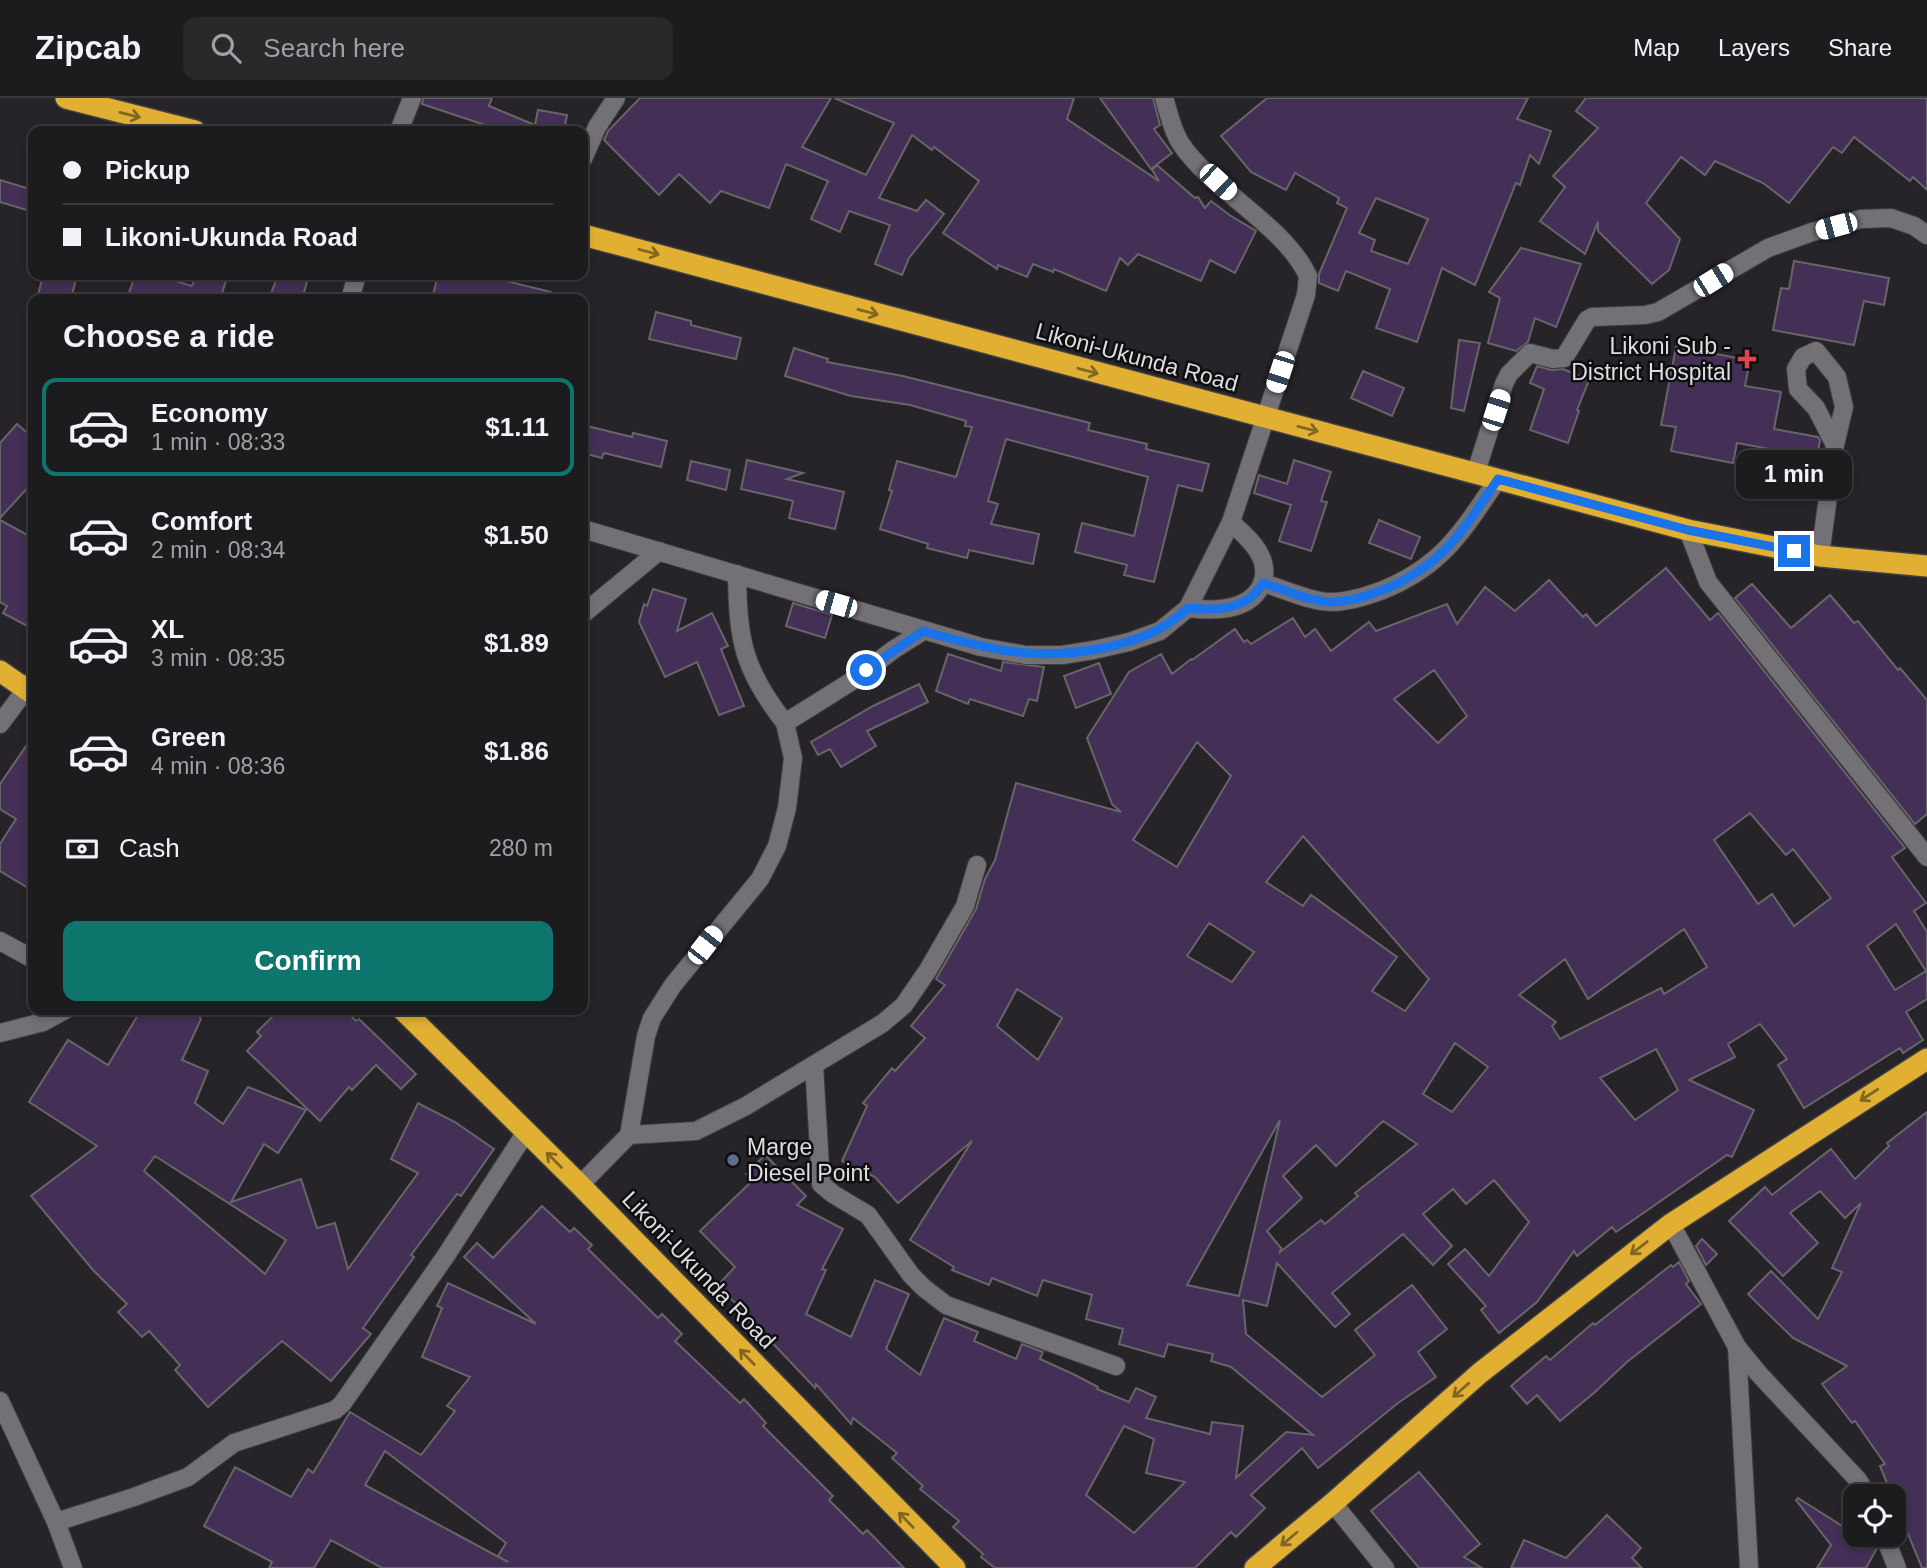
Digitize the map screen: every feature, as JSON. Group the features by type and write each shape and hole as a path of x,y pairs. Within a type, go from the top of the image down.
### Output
{"highway":[{"path":"66,98 175,126"},
{"name":"Likoni-Ukunda Road","path":"588,236 1688,530 1820,556 1927,566"},
{"path":"0,671 28,685"},
{"name":"Likoni-Ukunda Road","path":"408,1015 580,1185 955,1568"},
{"path":"1255,1568 1480,1373 1671,1224 1927,1059"}],"street":[{"path":"401,126 412,98"},
{"path":"588,148 597,127 616,98"},
{"path":"588,530 981,647 1026,654 1062,654 1129,642 1160,631 1188,608 1231,522 1306,295 1308,276 1285,244 1180,143 1164,98"},
{"path":"1476,472 1509,374 1530,353 1553,359 1564,358 1587,320 1592,317 1658,312 1768,248 1861,219 1891,218 1914,226 1927,235"},
{"path":"1820,556 1835,446 1844,407 1837,377 1816,351 1803,357 1796,369 1798,389 1816,408 1835,446"},
{"path":"1263,583 1329,602 1352,600 1404,581 1434,562 1457,539 1498,479"},
{"path":"1188,608 1204,610 1232,607 1247,602 1263,583 1265,574 1261,556 1231,522"},
{"path":"1688,530 1708,582 1927,857"},
{"path":"588,610 659,551"},
{"path":"580,1185 629,1135 646,1035 652,1018 673,985 760,879 777,846 787,808 793,758 785,723 768,702 749,666 743,647 738,619 737,574"},
{"path":"785,723 852,681 923,631"},
{"path":"0,724 28,691"},
{"path":"629,1135 696,1131 746,1106 883,1023 904,1005 928,970 965,906 977,865"},
{"path":"0,941 28,956"},
{"path":"0,1033 43,1022 56,1015"},
{"path":"814,1065 821,1184 868,1215 924,1289 946,1305 977,1318 1116,1366"},
{"path":"56,1522 188,1477 234,1443 335,1410 342,1404 445,1257 526,1132"},
{"path":"1671,1224 1737,1347 1860,1484"},
{"path":"1737,1347 1749,1568"},
{"path":"0,1401 56,1522 73,1568"},
{"path":"1333,1503 1385,1568"},
{"path":"1888,1547 1896,1568"}],"building":[{"path":"423,98 492,98 489,106 535,125 538,110 567,115 565,126 488,126 422,104"},
{"path":"640,98 831,98 802,147 866,175 894,123 834,98 1074,98 1067,119 1159,181 1152,170 1157,165 1195,198 1198,197 1205,208 1211,201 1256,231 1235,273 1210,260 1201,281 1138,254 1128,265 1120,258 1106,291 1054,269 1053,272 1033,264 1027,277 998,265 997,269 943,233 979,181 934,147 932,150 912,135 879,198 917,211 926,200 944,214 909,258 902,275 875,264 890,225 849,211 840,232 811,219 828,181 786,164 769,208 721,191 710,203 679,174 659,195 604,140 608,131"},
{"path":"1100,98 1153,98 1160,125 1154,129 1172,153 1151,169"},
{"path":"1267,98 1528,98 1517,119 1551,131 1539,164 1530,155 1520,185 1516,183 1475,285 1442,268 1417,342 1376,328 1390,289 1346,271 1338,291 1319,283 1319,274 1347,208 1337,203 1339,198 1295,173 1286,190 1251,172 1221,136","holes":["1376,198 1428,219 1408,264 1371,251 1375,240 1359,233"]},
{"path":"1586,98 1927,98 1927,190 1913,177 1910,181 1854,137 1842,153 1833,147 1789,203 1763,183 1715,161 1705,175 1681,157 1646,203 1680,239 1669,270 1652,284 1598,231 1598,222 1585,254 1540,221 1565,187 1553,176 1598,128 1576,111"},
{"path":"0,180 28,188 28,210 0,202"},
{"path":"1521,248 1581,264 1556,327 1535,318 1528,342 1516,351 1488,343 1500,298 1489,292"},
{"path":"1794,261 1889,278 1884,305 1864,301 1854,345 1773,330 1781,288 1789,289"},
{"path":"42,280 76,280 72,294 38,294"},
{"path":"133,280 172,280 192,286 194,280 226,280 222,294 129,294"},
{"path":"276,280 308,280 303,294 271,294"},
{"path":"437,280 502,280 551,292 551,294 433,294"},
{"path":"656,312 691,321 691,325 741,338 736,359 649,339"},
{"path":"1459,340 1480,343 1464,411 1451,408"},
{"path":"1676,347 1750,360 1745,386 1781,392 1774,429 1818,437 1820,440 1817,458 1737,443 1733,463 1671,451 1676,427 1661,425"},
{"path":"794,348 828,359 827,362 903,376 1090,423 1088,430 1147,444 1146,449 1209,464 1202,491 1178,485 1154,582 1124,575 1127,565 1075,552 1082,523 1134,536 1148,477 1006,439 988,501 998,504 991,524 1039,534 1033,564 969,550 967,558 927,548 928,544 880,529 892,491 889,490 897,461 956,477 972,427 965,426 966,421 910,405 851,396 785,376"},
{"path":"1537,366 1551,370 1563,369 1589,380 1568,443 1530,430 1544,389 1530,383"},
{"path":"1363,371 1404,388 1392,416 1351,398"},
{"path":"17,424 28,434 28,487 0,518 0,443"},
{"path":"588,426 632,437 633,433 667,441 661,467 604,453 602,458 588,454"},
{"path":"747,460 803,473 787,479 844,492 835,529 789,518 793,501 741,489"},
{"path":"1294,460 1331,472 1321,501 1327,502 1311,551 1279,541 1291,505 1254,493 1259,475 1287,484"},
{"path":"691,461 730,470 726,490 687,480"},
{"path":"0,520 28,535 28,626 3,613 7,606 0,602"},
{"path":"1379,520 1420,537 1411,559 1369,543"},
{"path":"1666,568 1710,620 1718,613 1905,848 1892,857 1926,903 1914,911 1927,932 1927,999 1906,1012 1923,1040 1903,1053 1900,1048 1804,1108 1778,1065 1787,1059 1760,1024 1728,1044 1735,1057 1689,1080 1754,1110 1732,1157 1727,1155 1616,1232 1612,1227 1577,1256 1574,1251 1537,1302 1499,1333 1481,1310 1486,1306 1448,1264 1465,1249 1489,1276 1529,1222 1494,1180 1466,1204 1453,1189 1423,1214 1452,1246 1433,1265 1403,1234 1332,1293 1350,1314 1335,1327 1277,1263 1267,1306 1243,1300 1246,1334 1322,1397 1375,1355 1355,1330 1412,1285 1447,1329 1418,1352 1436,1377 1398,1403 1318,1468 1302,1448 1251,1495 1265,1508 1236,1537 1231,1532 1195,1568 995,1568 953,1527 959,1521 920,1489 923,1486 892,1458 897,1453 853,1418 851,1424 816,1384 815,1388 764,1334 738,1312 741,1308 717,1286 735,1267 700,1231 753,1180 746,1174 765,1155 806,1196 797,1205 843,1229 822,1269 826,1270 806,1314 851,1337 875,1280 909,1294 886,1349 920,1375 944,1318 978,1332 974,1341 1016,1359 1022,1344 1043,1352 1040,1359 1098,1387 1097,1389 1129,1402 1136,1388 1156,1397 1146,1418 1210,1434 1212,1422 1243,1426 1236,1478 1286,1432 1313,1435 1231,1367 1211,1361 1213,1354 1168,1344 1164,1357 1119,1344 1123,1329 1086,1319 1092,1295 1043,1280 1037,1296 992,1278 989,1285 952,1270 954,1267 910,1240 972,1141 898,1203 875,1177 842,1161 867,1106 863,1103 892,1068 895,1071 925,1038 911,1026 945,985 936,979 976,909 985,879 995,860 1016,783 1121,812 1112,804 1087,738 1129,672 1161,654 1172,674 1235,629 1244,642 1247,640 1251,644 1293,618 1305,637 1315,629 1331,651 1369,622 1376,631 1447,604 1457,624 1485,587 1515,611 1549,580 1583,617 1586,614 1596,626","holes":["1434,670 1467,716 1438,743 1394,699","1197,742 1231,776 1177,867 1133,840","1750,813 1786,855 1793,849 1831,898 1794,926 1772,894 1758,904 1714,840","1303,836 1429,979 1405,1011 1372,991 1397,957 1311,895 1303,906 1266,882","1209,923 1254,952 1232,982 1187,956","1896,924 1926,971 1895,990 1867,946","1684,929 1707,967 1664,994 1661,988 1560,1039 1552,1026 1556,1022 1519,995 1565,959 1588,999","1017,989 1062,1018 1038,1060 997,1026","1455,1043 1488,1067 1452,1112 1423,1094","1656,1049 1678,1090 1635,1120 1600,1078","1280,1120 1239,1296 1187,1285","1383,1121 1417,1144 1355,1193 1358,1196 1325,1224 1321,1220 1280,1252 1281,1248 1267,1231 1302,1198 1283,1176 1316,1145 1336,1166","1124,1426 1154,1439 1146,1473 1185,1482 1134,1533 1086,1495"]},
{"path":"1752,584 1791,628 1830,595 1854,623 1858,621 1898,670 1900,668 1927,700 1927,814 1915,824 1735,598"},
{"path":"653,589 686,599 677,631 712,613 728,646 721,649 744,706 719,715 697,662 665,677 639,622 644,604 647,606"},
{"path":"793,603 832,615 825,638 786,626"},
{"path":"948,654 1001,671 1003,662 1044,667 1037,701 1029,699 1023,716 970,699 968,704 936,691"},
{"path":"1099,663 1111,694 1076,708 1064,676"},
{"path":"919,684 928,702 867,731 876,746 841,767 830,749 818,755 811,742 873,706"},
{"path":"28,743 28,888 0,871 0,844 16,819 0,809 0,784"},
{"path":"138,1015 198,1015 201,1019 182,1060 208,1071 195,1103 223,1124 248,1087 306,1110 278,1153 264,1144 231,1202 301,1179 317,1228 335,1223 348,1269 418,1173 391,1159 418,1103 455,1122 494,1149 461,1196 457,1194 411,1255 414,1257 363,1328 371,1334 331,1381 282,1341 208,1407 175,1370 180,1365 149,1331 142,1337 118,1312 127,1304 93,1270 31,1196 97,1146 29,1102 68,1040 108,1065","holes":["155,1156 286,1240 265,1274 144,1171"]},
{"path":"274,1015 350,1015 356,1021 359,1019 416,1074 401,1089 376,1065 352,1090 349,1087 320,1121 247,1051 261,1036 257,1032"},
{"path":"1927,1112 1927,1568 1922,1568 1906,1529 1906,1484 1887,1484 1880,1466 1885,1464 1855,1421 1852,1423 1822,1384 1847,1366 1793,1338 1748,1294 1771,1271 1818,1319 1842,1272 1832,1268 1861,1203 1845,1218 1820,1191 1790,1213 1818,1243 1783,1276 1729,1221 1765,1187 1772,1195 1831,1149 1855,1179 1889,1146 1887,1143"},
{"path":"542,1206 570,1232 574,1228 592,1245 588,1249 658,1318 662,1314 682,1334 675,1341 740,1403 744,1399 766,1423 763,1426 833,1496 829,1500 863,1534 867,1530 904,1568 382,1568 331,1540 314,1568 269,1568 272,1562 204,1526 235,1467 291,1497 308,1469 313,1473 350,1412 421,1455 455,1411 447,1406 470,1377 422,1357 442,1308 437,1306 448,1283 536,1324 464,1257 477,1243 493,1258","holes":["385,1451 506,1543 498,1556 508,1562 365,1485"]},
{"path":"1702,1239 1717,1254 1706,1265 1696,1246"},
{"path":"1679,1262 1689,1281 1686,1284 1701,1304 1627,1362 1560,1421 1537,1395 1527,1404 1511,1386 1546,1356 1550,1360 1593,1323 1595,1325 1671,1265 1673,1267"},
{"path":"1419,1472 1480,1544 1464,1557 1482,1568 1419,1568 1371,1511"},
{"path":"1798,1498 1843,1526 1843,1547 1877,1548 1866,1568 1817,1568 1831,1545 1796,1500"},
{"path":"1607,1515 1641,1548 1632,1558 1642,1568 1511,1568 1524,1540 1566,1558"}],"place":[{"name":"Likoni Sub - District Hospital","path":"1747,359"},
{"name":"Marge Diesel Point","path":"733,1160"}],"route":[{"path":"866,670 923,631 981,647 1026,654 1062,654 1129,642 1160,631 1188,608 1204,610 1232,607 1247,602 1263,583 1329,602 1352,600 1404,581 1434,562 1457,539 1498,479 1688,530 1794,551"}]}
